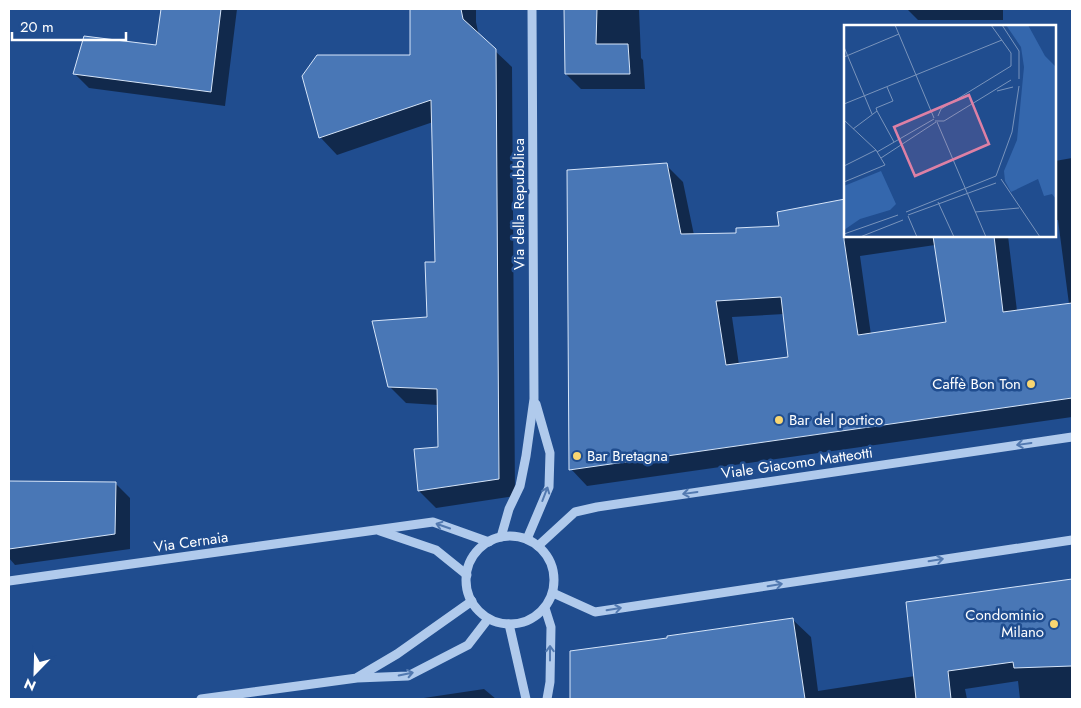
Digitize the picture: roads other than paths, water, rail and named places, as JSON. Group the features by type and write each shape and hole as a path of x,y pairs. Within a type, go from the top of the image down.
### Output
{"street":[{"name":"Via della Repubblica","path":"501,537 509,509 520,486 534,399 532,9"},
{"name":"Via della Repubblica","path":"527,539 549,487 550,453 534,399"},
{"name":"Viale Giacomo Matteotti","path":"538,546 575,512 597,507 1072,437"},
{"name":"Via Cernaia","path":"9,581 433,522 489,542"},
{"name":"Via Cernaia","path":"377,530 436,550 467,575"},
{"path":"501,537 527,539 547,555 555,580 553,593 545,608 535,617 522,623 508,624 488,619 476,608 467,588 470,562 478,550 489,542 501,537"},
{"path":"553,593 595,612 1072,540"},
{"path":"357,678 403,650 472,601"},
{"path":"545,608 550,627 550,682 547,699"},
{"path":"201,699 357,678 408,676 468,645 488,619"},
{"path":"508,624 526,699"}],"place":[{"name":"Caffè Bon Ton","path":"1031,384"},
{"name":"Bar del portico","path":"779,420"},
{"name":"Bar Bretagna","path":"577,456"},
{"name":"Condominio Milano","path":"1054,624"}]}
